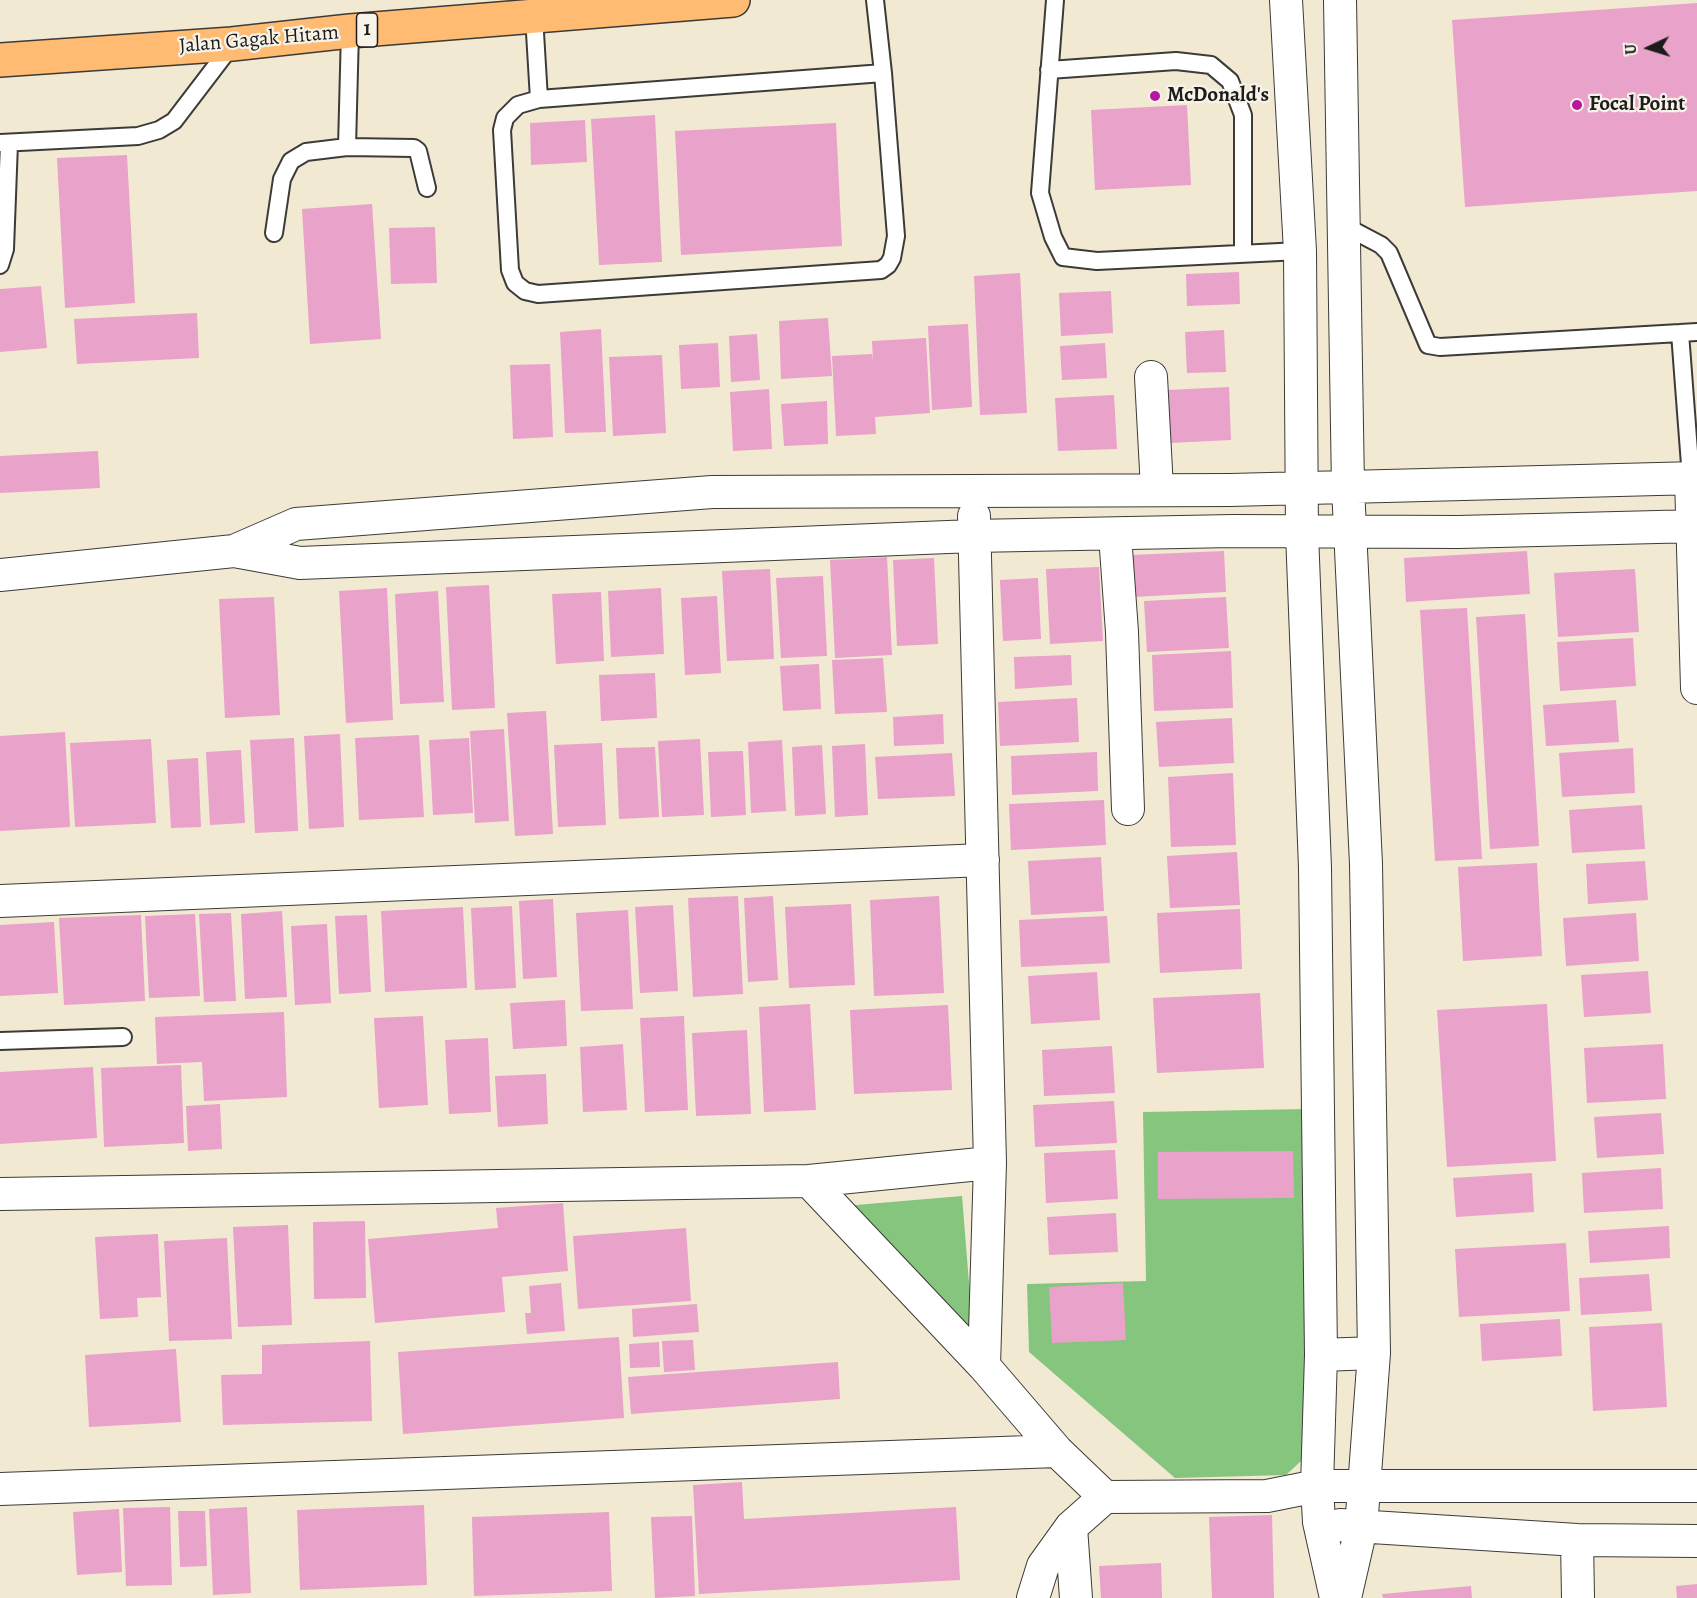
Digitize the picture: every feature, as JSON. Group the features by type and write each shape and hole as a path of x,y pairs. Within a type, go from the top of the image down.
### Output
{"highway":[{"name":"Jalan Gagak Hitam","path":"0,60 232,44 733,0"}],"street":[{"path":"1286,0 1300,251 1302,533 1316,868 1320,1355 1317,1486 1319,1522 1336,1598"},
{"path":"1340,0 1348,487 1366,864 1374,1353 1361,1528 1345,1598"},
{"path":"1151,377 1156,489"},
{"path":"234,551 296,524 712,492 1302,488 1694,478 1697,688"},
{"path":"974,490 973,536 990,1162 984,1366"},
{"path":"0,575 234,551 300,562 973,536 1351,534 1695,526"},
{"path":"1115,535 1122,632 1128,809"},
{"path":"0,901 983,860"},
{"path":"1316,868 1366,864"},
{"path":"0,1194 809,1181 990,1162"},
{"path":"809,1181 984,1366 1057,1451 1105,1497"},
{"path":"1320,1355 1374,1353"},
{"path":"0,1489 1057,1451"},
{"path":"1033,1598 1043,1566 1071,1527 1105,1497 1267,1496 1317,1486 1365,1488 1697,1486"},
{"path":"1267,1496 1319,1522 1361,1528 1577,1540 1697,1541"},
{"path":"1071,1527 1076,1598"},
{"path":"1577,1540 1578,1598"}],"lane":[{"path":"875,0 883,73 896,236 892,258 881,270 538,294 525,291 515,283 510,270 502,130 510,110 539,99 883,73"},
{"path":"1055,0 1040,193 1053,237 1063,257 1097,261 1300,251"},
{"path":"534,16 539,99"},
{"path":"347,147 350,32"},
{"path":"0,265 5,249 4,143 138,136 159,130 174,121 232,44"},
{"path":"1049,70 1176,61 1211,65 1230,81 1243,115 1243,254"},
{"path":"274,233 282,178 291,161 306,152 347,147 414,148 418,151 427,188"},
{"path":"1343,225 1382,245 1389,253 1402,278 1428,345 1440,347 1688,333 1694,478"},
{"path":"0,1041 123,1037"}],"green space":[{"path":"1307,1109 1314,1449 1286,1475 1175,1478 1029,1352 1027,1284 1146,1281 1143,1112"},
{"path":"962,1196 974,1345 844,1206"}],"building":[{"name":"Focal Point","path":"1697,3 1697,191 1465,207 1452,20"},
{"path":"1187,105 1191,185 1095,190 1091,110"},
{"path":"655,115 662,262 599,265 591,119"},
{"path":"585,120 587,162 531,165 530,123"},
{"path":"836,123 842,246 681,255 675,131"},
{"path":"127,155 135,303 65,308 57,158"},
{"path":"372,204 381,339 310,344 302,209"},
{"path":"435,227 437,283 391,284 389,228"},
{"path":"1239,272 1240,304 1187,306 1186,274"},
{"path":"1020,273 1027,413 980,415 974,276"},
{"path":"41,286 47,348 0,352 0,289"},
{"path":"1111,291 1113,333 1061,336 1059,293"},
{"path":"197,313 199,358 77,364 74,319"},
{"path":"828,318 832,376 781,379 779,321"},
{"path":"968,324 972,407 932,410 928,326"},
{"path":"601,329 606,432 565,433 560,332"},
{"path":"1224,330 1226,372 1187,373 1185,332"},
{"path":"757,334 760,380 731,382 729,336"},
{"path":"926,338 930,413 875,417 876,434 836,436 832,356 872,354 873,362 872,341"},
{"path":"718,343 720,387 681,389 679,345"},
{"path":"1105,343 1107,378 1062,380 1060,346"},
{"path":"662,355 666,433 613,436 609,357"},
{"path":"550,364 553,437 513,439 510,365"},
{"path":"1229,387 1231,440 1170,443 1167,390"},
{"path":"769,389 772,449 733,451 730,392"},
{"path":"1114,395 1117,449 1058,451 1055,398"},
{"path":"827,401 828,444 784,446 781,404"},
{"path":"98,451 100,488 0,493 0,456"},
{"path":"1224,551 1226,592 1133,597 1131,555"},
{"path":"1527,551 1530,594 1406,602 1404,558"},
{"path":"887,557 892,655 835,658 830,560"},
{"path":"934,558 938,644 897,646 893,560"},
{"path":"1099,567 1103,641 1050,644 1046,569"},
{"path":"770,569 774,659 727,661 722,571"},
{"path":"1635,569 1639,632 1558,637 1554,573"},
{"path":"823,576 827,656 781,658 776,578"},
{"path":"1038,578 1041,639 1003,641 1000,580"},
{"path":"489,585 495,708 452,710 446,587"},
{"path":"387,588 393,720 346,723 339,591"},
{"path":"661,588 664,654 611,657 608,591"},
{"path":"438,591 444,702 400,704 395,594"},
{"path":"601,592 604,661 556,664 552,594"},
{"path":"717,596 721,673 685,675 681,598"},
{"path":"274,597 280,715 225,718 219,599"},
{"path":"1226,597 1229,648 1147,652 1144,601"},
{"path":"1467,608 1482,859 1435,861 1420,610"},
{"path":"1525,614 1539,846 1490,849 1476,617"},
{"path":"1633,638 1636,686 1560,691 1557,642"},
{"path":"1231,651 1233,708 1154,711 1152,655"},
{"path":"1071,655 1072,685 1015,689 1014,657"},
{"path":"883,658 887,712 835,714 832,660"},
{"path":"819,664 821,709 783,711 780,666"},
{"path":"655,673 657,718 601,721 599,675"},
{"path":"1077,698 1079,742 1000,746 998,702"},
{"path":"1616,700 1619,742 1546,746 1543,705"},
{"path":"546,711 553,834 515,836 507,713"},
{"path":"943,714 944,744 894,746 893,717"},
{"path":"1232,718 1234,763 1159,767 1156,722"},
{"path":"504,729 509,821 475,823 470,731"},
{"path":"65,732 70,827 0,831 0,736"},
{"path":"340,734 344,827 309,829 304,736"},
{"path":"419,735 424,817 359,820 355,738"},
{"path":"294,738 298,831 255,833 250,740"},
{"path":"469,738 473,813 433,815 429,740"},
{"path":"151,739 156,823 75,827 70,743"},
{"path":"700,739 704,815 662,817 658,741"},
{"path":"782,740 786,811 751,813 748,742"},
{"path":"602,743 606,825 558,827 554,745"},
{"path":"865,744 868,815 835,817 832,746"},
{"path":"822,745 826,814 795,816 792,747"},
{"path":"655,747 659,817 619,819 616,748"},
{"path":"1633,748 1635,793 1562,797 1559,753"},
{"path":"241,750 245,823 210,825 206,752"},
{"path":"743,751 746,815 711,817 708,752"},
{"path":"1097,752 1098,791 1012,795 1011,756"},
{"path":"952,753 955,796 878,799 875,757"},
{"path":"198,758 201,827 171,828 167,760"},
{"path":"1233,773 1236,845 1171,847 1168,777"},
{"path":"1104,800 1106,845 1011,850 1009,804"},
{"path":"1642,805 1645,849 1572,853 1569,810"},
{"path":"1237,852 1240,905 1170,908 1167,856"},
{"path":"1101,857 1104,911 1031,915 1028,861"},
{"path":"1645,861 1648,900 1588,904 1586,864"},
{"path":"1537,863 1542,956 1463,961 1458,867"},
{"path":"738,896 743,994 693,997 688,898"},
{"path":"773,896 778,980 748,982 744,898"},
{"path":"939,896 944,993 874,996 870,900"},
{"path":"553,899 557,977 523,979 519,901"},
{"path":"851,904 855,985 789,988 785,907"},
{"path":"673,905 678,991 640,993 635,907"},
{"path":"512,906 516,988 475,990 471,908"},
{"path":"463,907 467,988 385,992 381,911"},
{"path":"1240,909 1242,969 1160,973 1157,913"},
{"path":"628,910 633,1009 581,1011 576,913"},
{"path":"282,911 287,997 245,999 241,914"},
{"path":"231,913 236,1001 204,1002 199,914"},
{"path":"1636,913 1639,961 1566,966 1563,918"},
{"path":"195,914 200,996 149,998 145,916"},
{"path":"141,915 145,1001 64,1005 59,918"},
{"path":"367,915 371,992 339,994 335,916"},
{"path":"1107,916 1110,963 1021,967 1019,920"},
{"path":"54,922 58,993 0,996 0,925"},
{"path":"327,924 331,1003 295,1005 291,926"},
{"path":"1648,971 1651,1013 1584,1017 1581,975"},
{"path":"1097,972 1100,1020 1031,1024 1028,976"},
{"path":"1260,993 1264,1068 1157,1073 1153,998"},
{"path":"565,1000 567,1046 513,1049 510,1003"},
{"path":"810,1004 816,1110 764,1112 759,1007"},
{"path":"1547,1004 1556,1161 1447,1167 1437,1010"},
{"path":"948,1005 952,1090 854,1094 850,1010"},
{"path":"284,1012 287,1097 204,1101 202,1062 157,1064 155,1017"},
{"path":"423,1016 428,1105 379,1108 374,1018"},
{"path":"684,1016 688,1110 645,1112 640,1018"},
{"path":"747,1030 751,1114 696,1116 692,1033"},
{"path":"488,1038 491,1112 449,1114 445,1040"},
{"path":"623,1044 627,1110 583,1112 580,1047"},
{"path":"1663,1044 1666,1099 1587,1103 1584,1048"},
{"path":"1112,1046 1115,1093 1044,1096 1042,1050"},
{"path":"181,1065 184,1143 104,1147 101,1068"},
{"path":"93,1067 97,1138 0,1144 0,1072"},
{"path":"546,1074 548,1124 498,1127 495,1076"},
{"path":"1114,1101 1117,1143 1035,1147 1033,1105"},
{"path":"220,1104 222,1149 188,1151 186,1106"},
{"path":"1661,1113 1664,1154 1597,1158 1594,1117"},
{"path":"1115,1150 1118,1199 1046,1203 1044,1153"},
{"path":"1293,1151 1294,1198 1158,1199 1158,1152"},
{"path":"1661,1168 1663,1209 1584,1213 1582,1173"},
{"path":"1532,1173 1534,1212 1456,1217 1453,1178"},
{"path":"563,1203 568,1271 502,1277 505,1312 375,1323 368,1239 498,1228 496,1208"},
{"path":"1116,1213 1118,1252 1049,1255 1047,1217"},
{"path":"365,1221 366,1298 314,1299 313,1222"},
{"path":"288,1225 292,1325 238,1327 233,1227"},
{"path":"1669,1226 1670,1258 1590,1263 1588,1231"},
{"path":"686,1228 691,1301 578,1309 573,1236"},
{"path":"158,1234 161,1297 137,1298 138,1317 100,1319 95,1237"},
{"path":"227,1238 232,1339 169,1341 164,1241"},
{"path":"1566,1243 1570,1311 1459,1317 1455,1249"},
{"path":"1649,1274 1652,1311 1581,1315 1579,1278"},
{"path":"561,1283 565,1331 527,1334 525,1313 531,1313 529,1286"},
{"path":"1123,1283 1126,1340 1052,1343 1049,1287"},
{"path":"697,1304 699,1332 633,1337 632,1309"},
{"path":"1560,1319 1562,1356 1482,1361 1480,1324"},
{"path":"1662,1323 1667,1407 1593,1411 1589,1327"},
{"path":"619,1337 624,1418 403,1434 398,1352"},
{"path":"693,1340 695,1370 664,1372 662,1341"},
{"path":"370,1341 372,1421 223,1425 221,1375 262,1374 262,1345"},
{"path":"659,1342 660,1367 630,1368 629,1344"},
{"path":"176,1349 181,1422 89,1427 85,1355"},
{"path":"838,1362 840,1399 631,1414 628,1377"},
{"path":"742,1482 744,1519 956,1507 960,1580 699,1594 693,1485"},
{"path":"424,1505 427,1585 300,1590 297,1510"},
{"path":"170,1507 172,1585 126,1586 123,1508"},
{"path":"247,1507 251,1593 213,1595 209,1509"},
{"path":"119,1509 122,1572 77,1575 73,1512"},
{"path":"178,1511 205,1511 207,1566 180,1567"},
{"path":"609,1512 612,1591 474,1596 472,1517"},
{"path":"1272,1515 1274,1598 1212,1598 1209,1517"},
{"path":"692,1516 695,1596 655,1598 651,1517"},
{"path":"1161,1563 1162,1598 1101,1598 1099,1566"},
{"path":"1697,1584 1697,1598 1677,1598 1676,1586"},
{"path":"1471,1586 1472,1598 1383,1598 1382,1594"}],"place":[{"name":"McDonald's","path":"1155,96"},
{"name":"Focal Point","path":"1577,105"}]}
